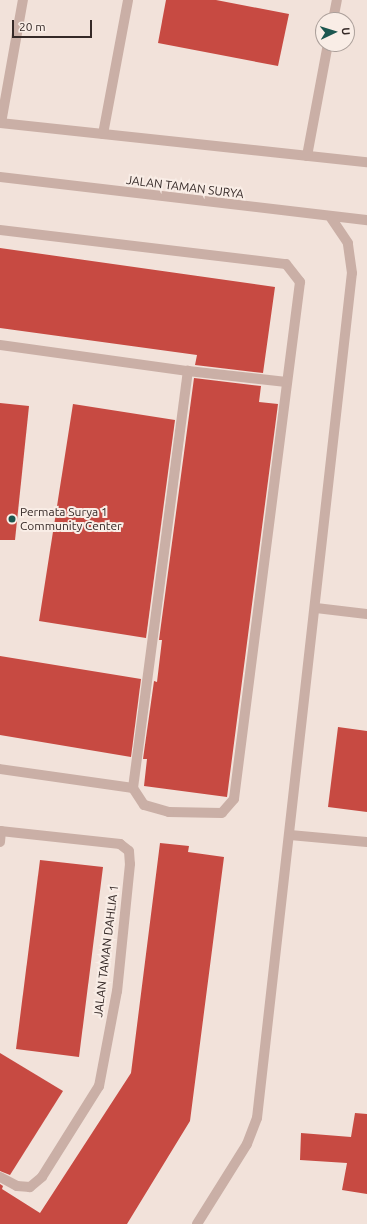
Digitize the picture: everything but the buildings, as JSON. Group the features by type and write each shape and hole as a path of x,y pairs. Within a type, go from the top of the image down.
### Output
{"street":[{"path":"23,0 1,123 367,162"},
{"path":"103,134 128,0"},
{"path":"335,12 337,0"},
{"path":"307,156 326,52"},
{"name":"JALAN TAMAN SURYA","path":"0,177 331,218 367,220"},
{"path":"198,1224 247,1144 258,1118 316,608 352,273 348,243 331,218"},
{"path":"0,230 286,264 300,282 286,382 234,799 222,813 169,812 144,804 133,788 188,371"},
{"path":"0,345 188,371 286,382"},
{"path":"316,608 367,614"},
{"path":"0,768 133,788"},
{"name":"JALAN TAMAN DAHLIA 1","path":"0,835 120,844 129,851 130,864 117,991 99,1086 42,1177 30,1187 16,1186 0,1177"},
{"path":"290,835 367,842"}],"place":[{"name":"Permata Surya 1 Community Center","path":"12,519"}]}
